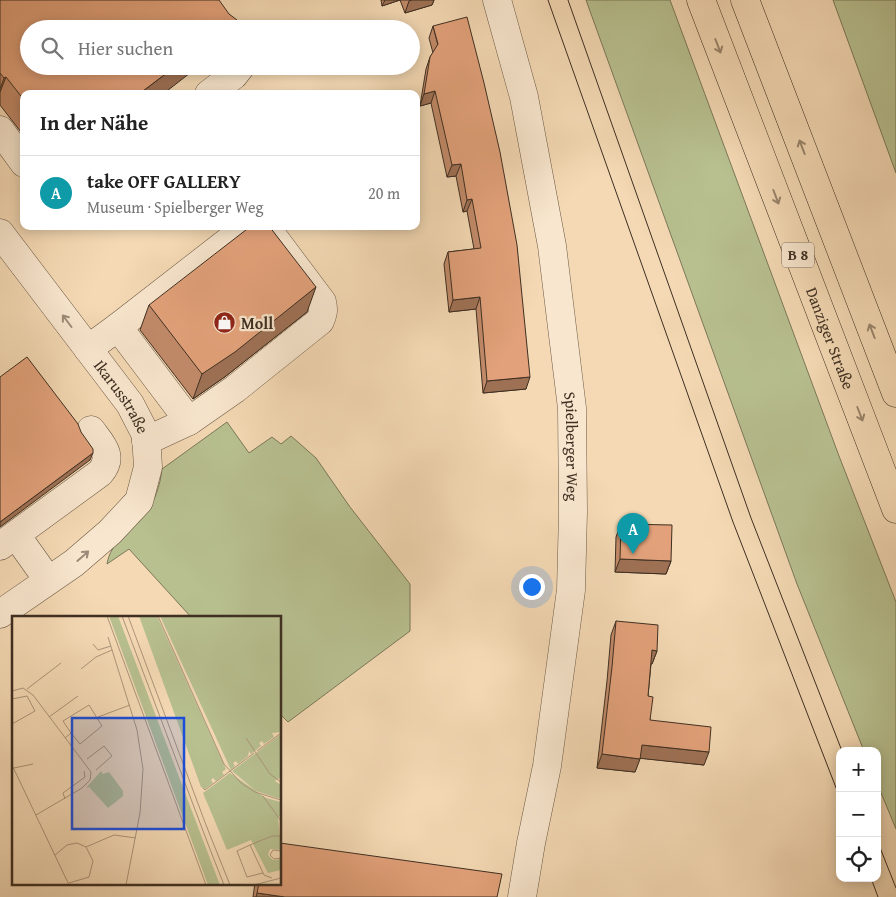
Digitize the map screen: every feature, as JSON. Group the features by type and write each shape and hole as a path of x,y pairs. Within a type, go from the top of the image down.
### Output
{"main road":[{"name":"Danziger Straße","path":"701,0 896,509"},
{"name":"B 8","path":"745,0 896,393"}],"street":[{"name":"Spielberger Weg","path":"497,0 524,97 552,246 572,408 573,512 571,590 548,766 522,897"},
{"path":"214,90 234,75"},
{"path":"0,130 20,158"},
{"path":"88,349 243,230"},
{"path":"48,580 8,540 104,469 106,462 99,440 146,445 189,421 242,383 320,321 324,308 322,302 268,230"},
{"name":"Ikarusstraße","path":"0,233 130,404 146,435 148,467 139,501 110,532 74,563 0,614"},
{"path":"118,327 189,421"}],"green space":[{"path":"586,0 670,0 839,456 896,602 896,829 881,793 881,747 862,747 797,584"},
{"path":"833,0 896,0 896,173"},
{"path":"227,422 249,453 272,437 281,444 291,436 316,458 350,507 410,584 410,631 288,722 281,715 281,616 190,616 129,549 107,564 112,549 139,521 151,505 158,488 162,469"}],"building":[{"path":"0,0 219,0 229,14 237,20 20,20 20,75 164,75 144,90 20,90 20,95 6,77 4,78 0,73"},
{"path":"467,17 500,152 517,245 530,377 487,381 480,297 453,300 448,252 481,248 472,199 467,200 461,164 452,165 435,91 424,94 430,57 438,44 433,26"},
{"name":"Moll","path":"246,230 272,230 316,287 235,352 202,374 149,305"},
{"path":"27,357 78,424 81,432 93,449 93,453 0,522 0,377"},
{"path":"621,524 672,525 671,561 620,559"},
{"path":"616,621 658,625 657,651 652,650 648,696 653,697 650,720 711,727 709,752 642,745 640,759 602,754"},
{"path":"281,843 502,874 497,897 285,897 257,893 259,884 281,884"}],"tram line":[{"path":"548,0 733,522 838,792"},
{"path":"568,0 751,518 840,747"},
{"path":"881,850 896,888"},
{"path":"872,882 878,897"}],"place":[{"name":"Moll","path":"225,323"},
{"name":"take OFF GALLERY","path":"633,554"}]}
